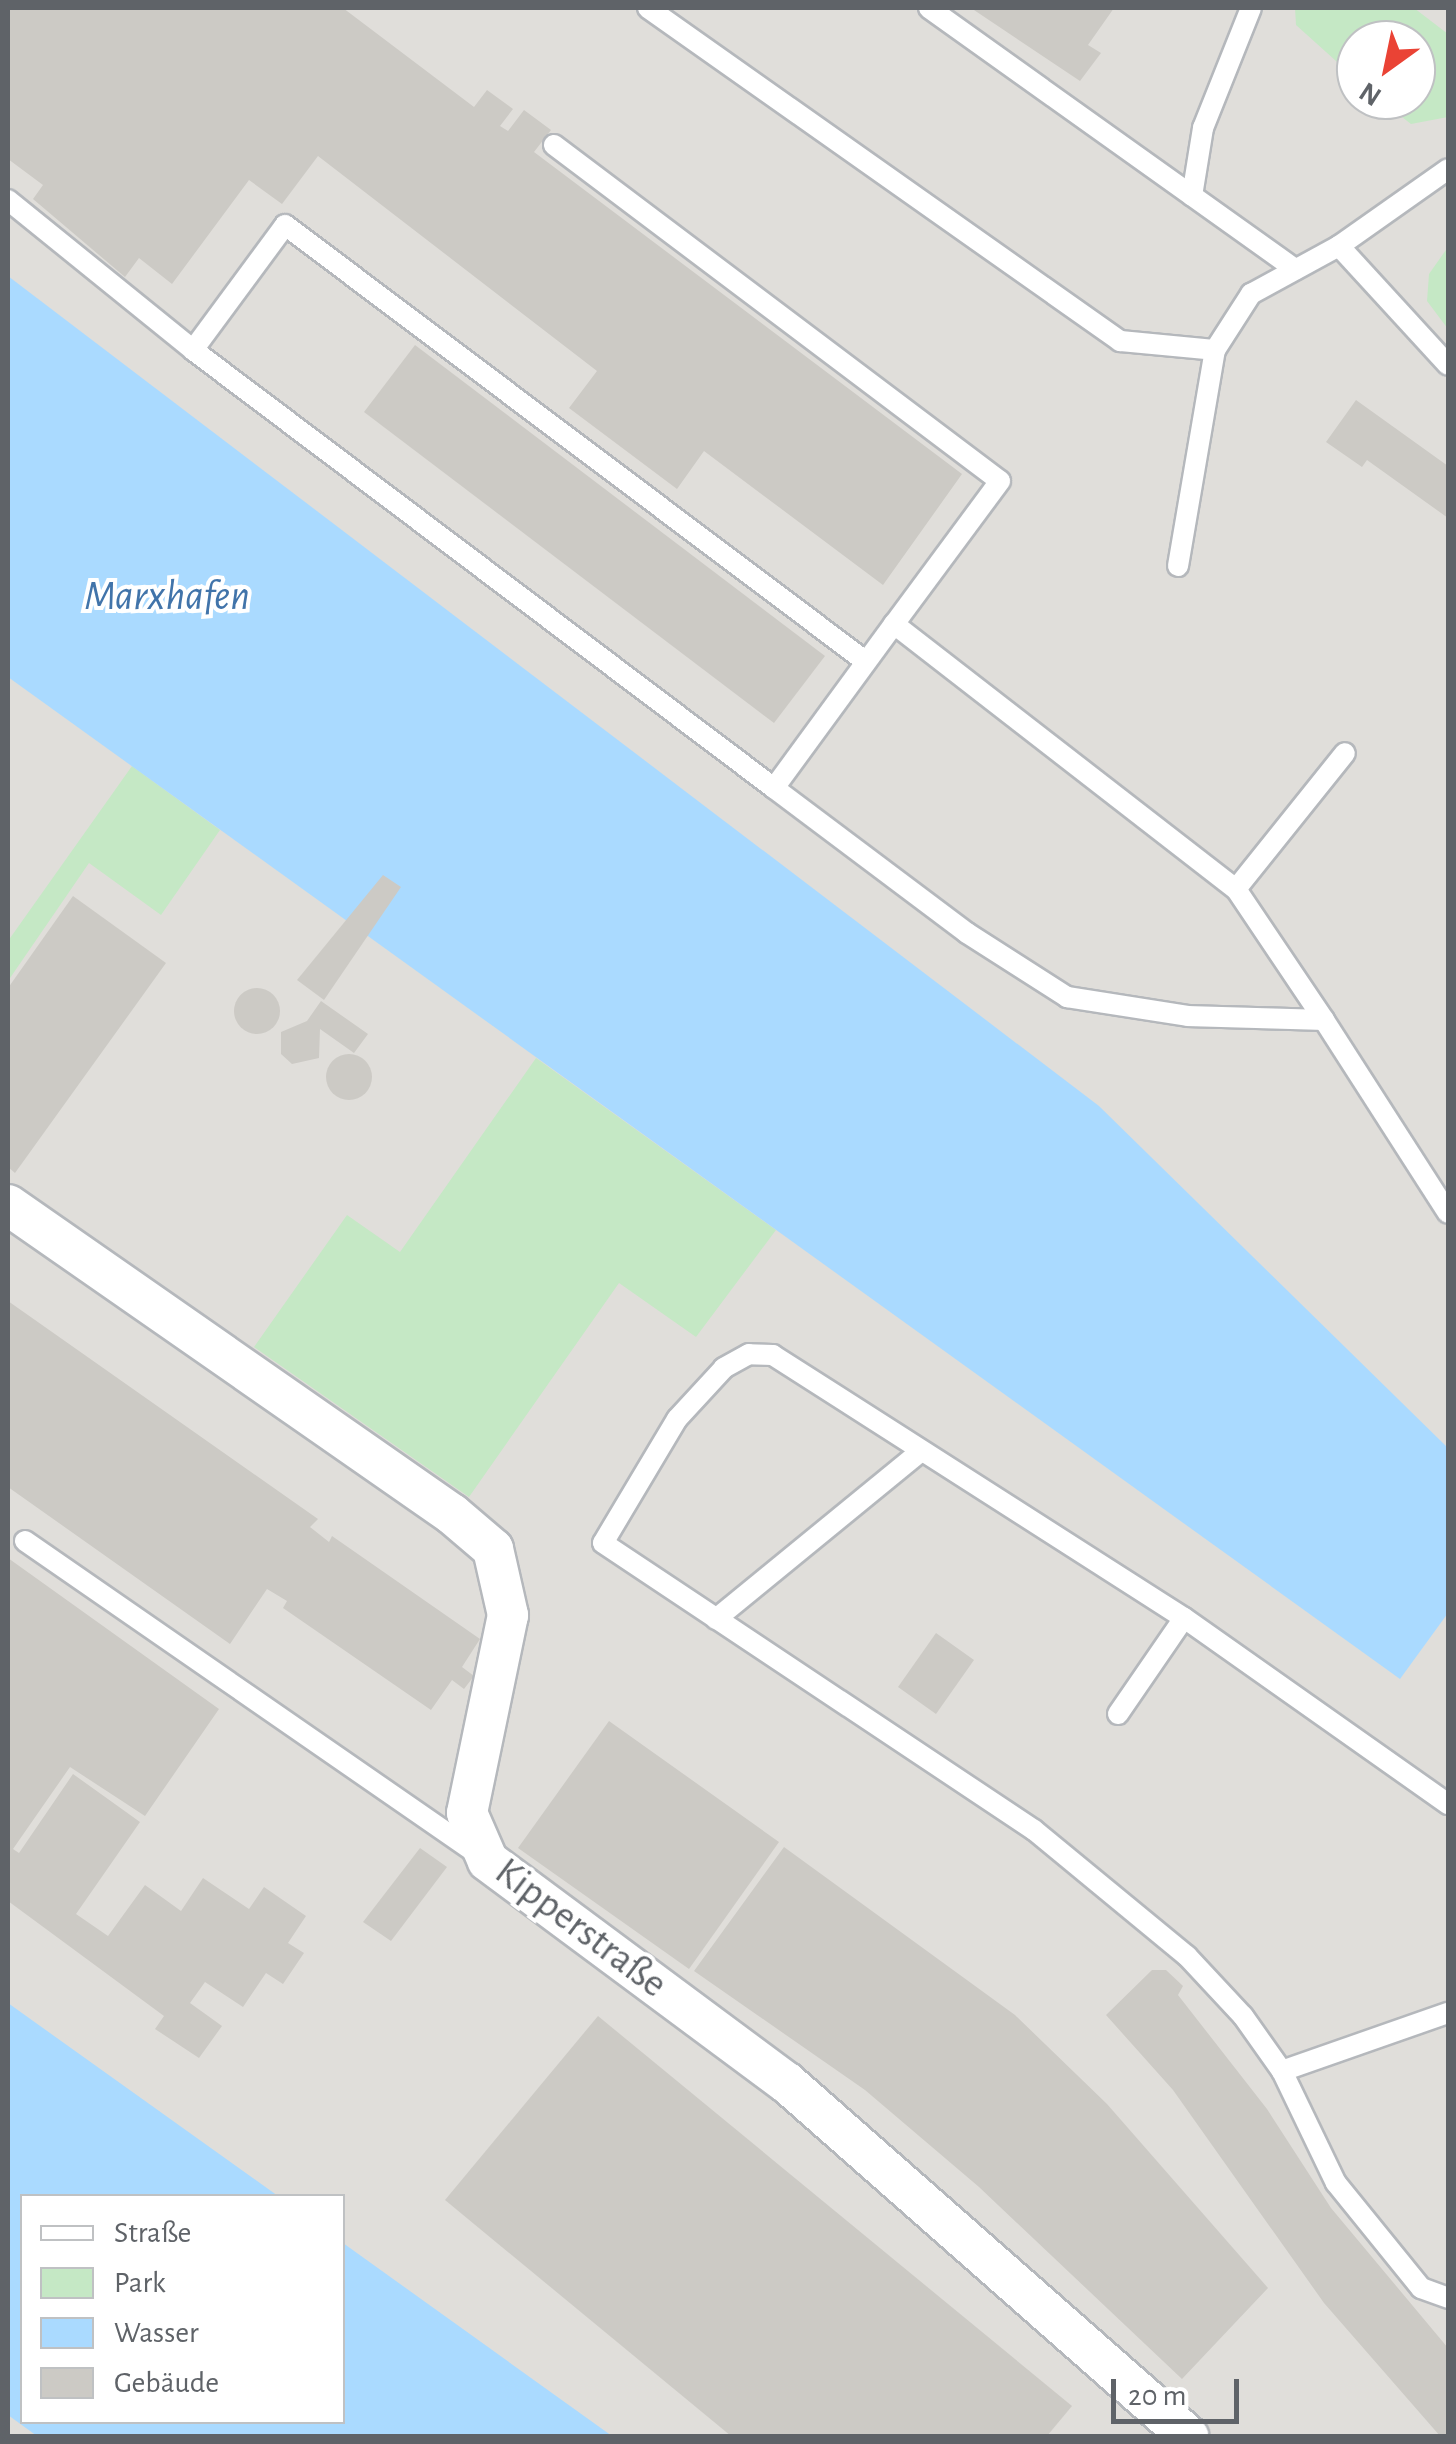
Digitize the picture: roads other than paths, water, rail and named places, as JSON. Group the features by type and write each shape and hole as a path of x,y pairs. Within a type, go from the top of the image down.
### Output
{"street":[{"name":"Kipperstraße","path":"8,1205 452,1514 492,1549 508,1615 467,1813 488,1861 786,2082 1188,2436"}],"lane":[{"path":"648,8 1120,341 1215,350"},
{"path":"930,8 1295,269"},
{"path":"1192,196 1202,128 1251,8"},
{"path":"554,146 1000,481 774,788"},
{"path":"1178,566 1215,350 1252,294 1339,246 1448,169"},
{"path":"8,200 193,350 774,788 967,933 1068,997 1188,1016 1324,1020"},
{"path":"193,350 285,226 865,662"},
{"path":"1339,246 1448,365"},
{"path":"894,624 1236,889 1448,1213"},
{"path":"1236,889 1345,753"},
{"path":"1448,1804 1184,1618 773,1355 749,1354 724,1368 677,1419 602,1543 1034,1830 1186,1956 1244,2016 1282,2072 1336,2182 1422,2288 1448,2298"},
{"path":"716,1619 921,1451"},
{"path":"24,1540 488,1861"},
{"path":"1118,1714 1184,1618"},
{"path":"1282,2072 1448,2013"}],"water":[{"name":"Marxhafen","path":"8,276 1099,1106 1448,1448 1448,1613 1400,1679 8,677"},
{"path":"8,2003 275,2194 20,2194 20,2424 8,2415"},
{"path":"345,2244 612,2436 37,2436 20,2424 345,2424"}]}
